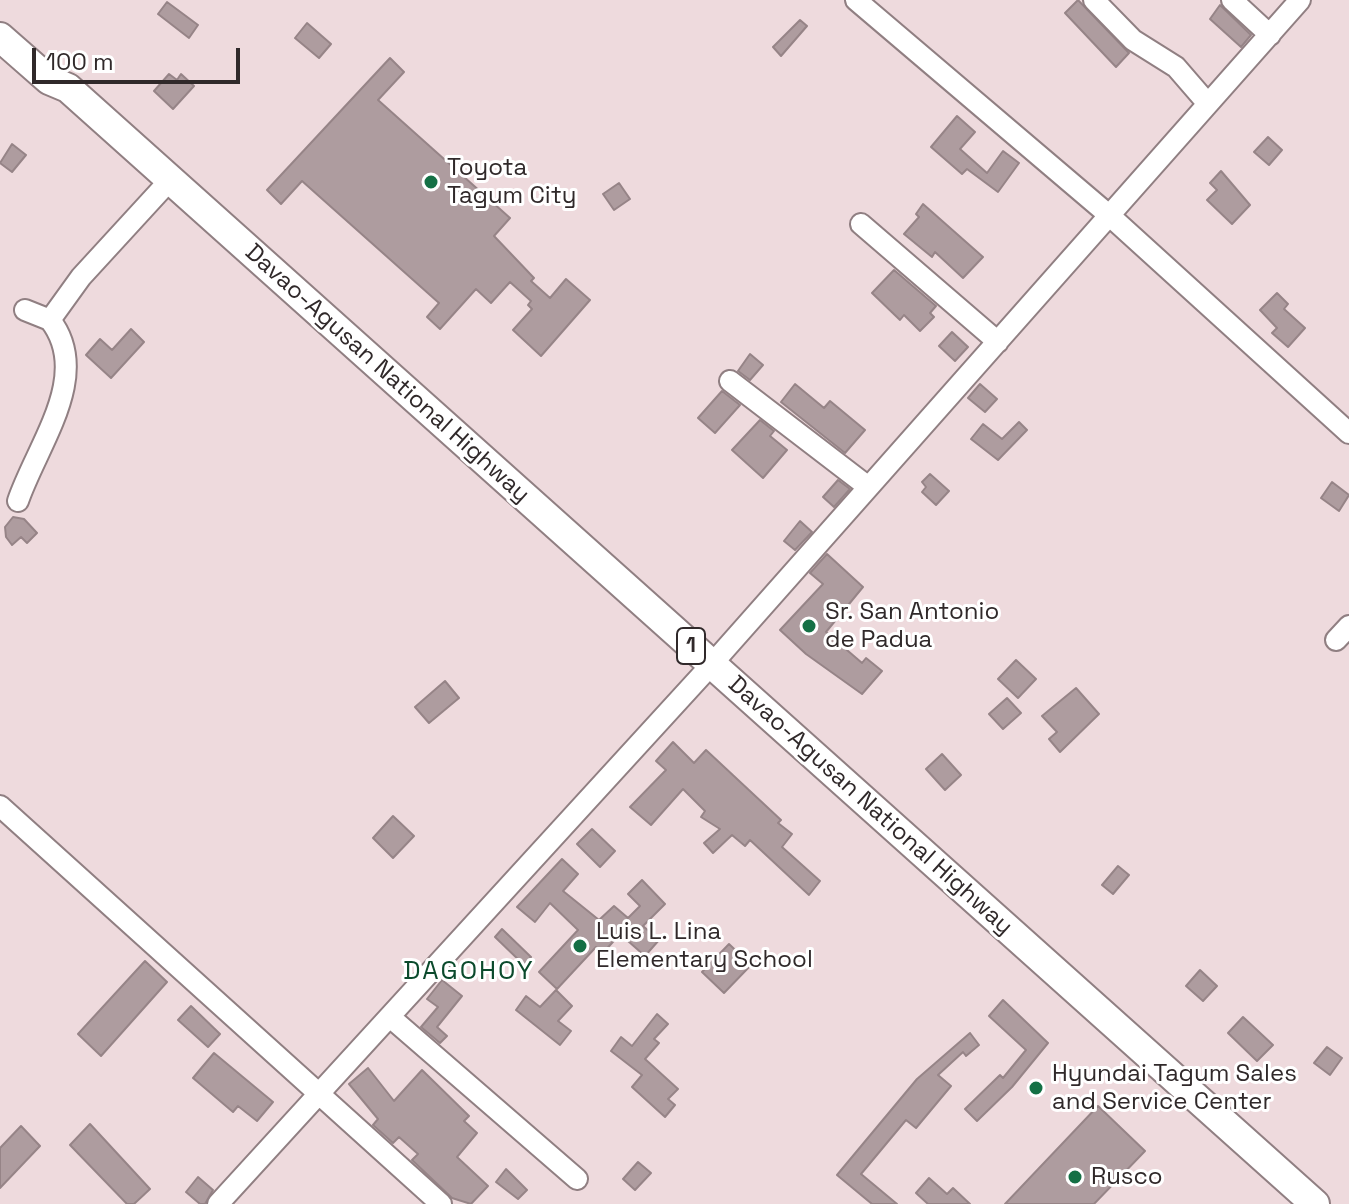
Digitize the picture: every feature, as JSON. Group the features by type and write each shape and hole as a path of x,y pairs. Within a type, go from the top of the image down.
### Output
{"highway":[{"name":"Davao-Agusan National Highway","path":"0,19 58,70 68,88 170,180 1315,1204"},
{"name":"Davao-Agusan National Highway","path":"0,37 49,80 68,88"}],"street":[{"path":"856,0 1110,216 1349,433"},
{"path":"1094,0 1133,40 1176,67 1208,104"},
{"path":"1232,0 1270,35"},
{"path":"218,1204 712,664 1300,0"},
{"path":"50,320 81,277 170,180"},
{"path":"861,224 998,342"},
{"path":"18,501 62,398 67,377 65,346 50,320 25,310"},
{"path":"730,381 867,486"},
{"path":"0,806 441,1204"},
{"path":"390,1017 577,1179"}],"building":[{"path":"1078,0 1129,53 1116,67 1065,13"},
{"path":"167,2 198,25 189,38 158,14"},
{"path":"1220,5 1251,35 1241,47 1210,19"},
{"path":"800,20 807,26 781,56 773,47"},
{"path":"307,23 331,44 319,58 295,38"},
{"path":"390,58 404,72 378,100 510,218 494,236 534,278 531,281 550,298 566,279 590,300 541,356 513,330 532,309 528,305 531,301 510,282 491,303 476,289 440,329 427,317 439,303 302,181 281,204 267,190"},
{"path":"169,74 177,80 181,74 194,86 173,109 154,91"},
{"path":"957,116 975,132 960,149 987,173 1003,151 1019,163 998,192 967,169 962,174 931,147"},
{"path":"1268,137 1282,150 1269,165 1254,152"},
{"path":"12,144 26,155 12,172 0,163"},
{"path":"1221,171 1250,205 1232,224 1207,200 1217,190 1210,183"},
{"path":"619,183 630,199 614,210 603,194"},
{"path":"923,204 983,257 963,278 935,252 932,257 904,234 919,217 916,214"},
{"path":"894,270 936,306 930,313 934,317 920,331 904,315 900,320 872,293"},
{"path":"1277,293 1288,304 1284,309 1305,328 1288,347 1272,333 1277,328 1260,310"},
{"path":"131,329 144,342 111,378 86,355 100,339 112,350"},
{"path":"952,332 968,347 955,361 939,346"},
{"path":"750,354 763,365 750,380 738,371"},
{"path":"795,384 824,408 830,401 865,430 845,453 781,402"},
{"path":"980,384 997,399 985,412 968,398"},
{"path":"722,391 740,405 715,433 698,418"},
{"path":"760,420 774,431 770,436 787,450 763,478 732,450"},
{"path":"1019,422 1027,430 998,460 971,439 983,424 1002,439"},
{"path":"930,474 949,491 936,505 922,492 926,487 922,482"},
{"path":"838,480 850,489 834,507 823,497"},
{"path":"1332,482 1349,495 1339,511 1321,498"},
{"path":"13,517 24,519 37,533 27,543 21,537 12,545 6,537 5,527"},
{"path":"800,521 812,532 795,550 784,541"},
{"path":"827,554 863,587 826,632 862,663 866,658 882,671 862,694 806,654 780,630 823,584 810,573"},
{"path":"1016,660 1036,679 1018,698 998,679"},
{"path":"445,681 459,698 429,723 415,707"},
{"path":"1076,688 1099,714 1060,752 1049,739 1057,732 1042,716"},
{"path":"1007,698 1021,713 1003,729 989,714"},
{"path":"673,742 694,763 706,750 781,820 778,823 792,834 782,847 820,881 809,895 750,840 745,846 732,835 713,853 704,843 720,829 701,817 705,811 683,789 651,825 630,807 666,770 656,761"},
{"path":"942,754 961,775 945,790 926,769"},
{"path":"393,816 414,836 393,858 373,838"},
{"path":"592,829 615,851 600,867 577,844"},
{"path":"562,859 578,874 563,891 599,920 614,906 628,918 640,906 628,894 642,880 665,904 643,926 659,940 645,956 620,934 603,953 596,947 557,989 539,972 578,930 550,903 535,922 517,907"},
{"path":"1118,866 1129,875 1113,894 1102,885"},
{"path":"502,929 531,957 524,965 495,937"},
{"path":"729,944 751,965 724,993 702,972"},
{"path":"145,961 167,982 101,1056 78,1034"},
{"path":"1200,970 1217,986 1203,1001 1186,986"},
{"path":"442,980 462,996 437,1027 447,1036 440,1043 421,1027 438,1007 427,999"},
{"path":"556,990 572,1006 558,1021 571,1031 560,1045 516,1010 526,996 540,1007"},
{"path":"1003,1000 1048,1043 1012,1087 977,1121 965,1109 1000,1075 1003,1078 1026,1050 989,1016"},
{"path":"191,1006 220,1034 208,1047 178,1020"},
{"path":"657,1014 668,1024 654,1039 659,1043 645,1059 678,1089 668,1099 675,1105 665,1117 632,1087 642,1075 611,1051 621,1037 632,1046"},
{"path":"1243,1017 1273,1045 1257,1061 1228,1033"},
{"path":"970,1033 979,1045 966,1056 963,1052 938,1075 951,1086 916,1128 906,1120 861,1174 897,1204 872,1204 837,1175 917,1079"},
{"path":"1327,1047 1342,1058 1330,1075 1314,1063"},
{"path":"214,1053 273,1102 257,1121 238,1106 233,1112 193,1078"},
{"path":"368,1068 394,1101 422,1070 469,1116 464,1121 477,1133 457,1157 488,1186 471,1204 452,1198 412,1160 418,1154 399,1137 393,1143 373,1125 378,1119 349,1084"},
{"name":"Rusco","path":"1098,1106 1145,1151 1094,1204 1005,1204"},
{"path":"90,1124 150,1189 134,1204 127,1204 70,1145"},
{"path":"21,1126 40,1146 0,1188 0,1148"},
{"path":"638,1162 651,1173 635,1190 623,1179"},
{"path":"506,1169 527,1190 518,1199 496,1182"},
{"path":"198,1177 213,1190 205,1204 200,1204 186,1192"},
{"path":"929,1178 947,1194 953,1188 970,1204 928,1204 916,1193"}],"place":[{"name":"Toyota Tagum City","path":"431,182"},
{"name":"Sr. San Antonio de Padua","path":"809,626"},
{"name":"Luis L. Lina Elementary School","path":"580,946"},
{"name":"Hyundai Tagum Sales and Service Center","path":"1036,1088"},
{"name":"Rusco","path":"1075,1177"}],"district":[{"name":"DAGOHOY","path":"469,972"}]}
